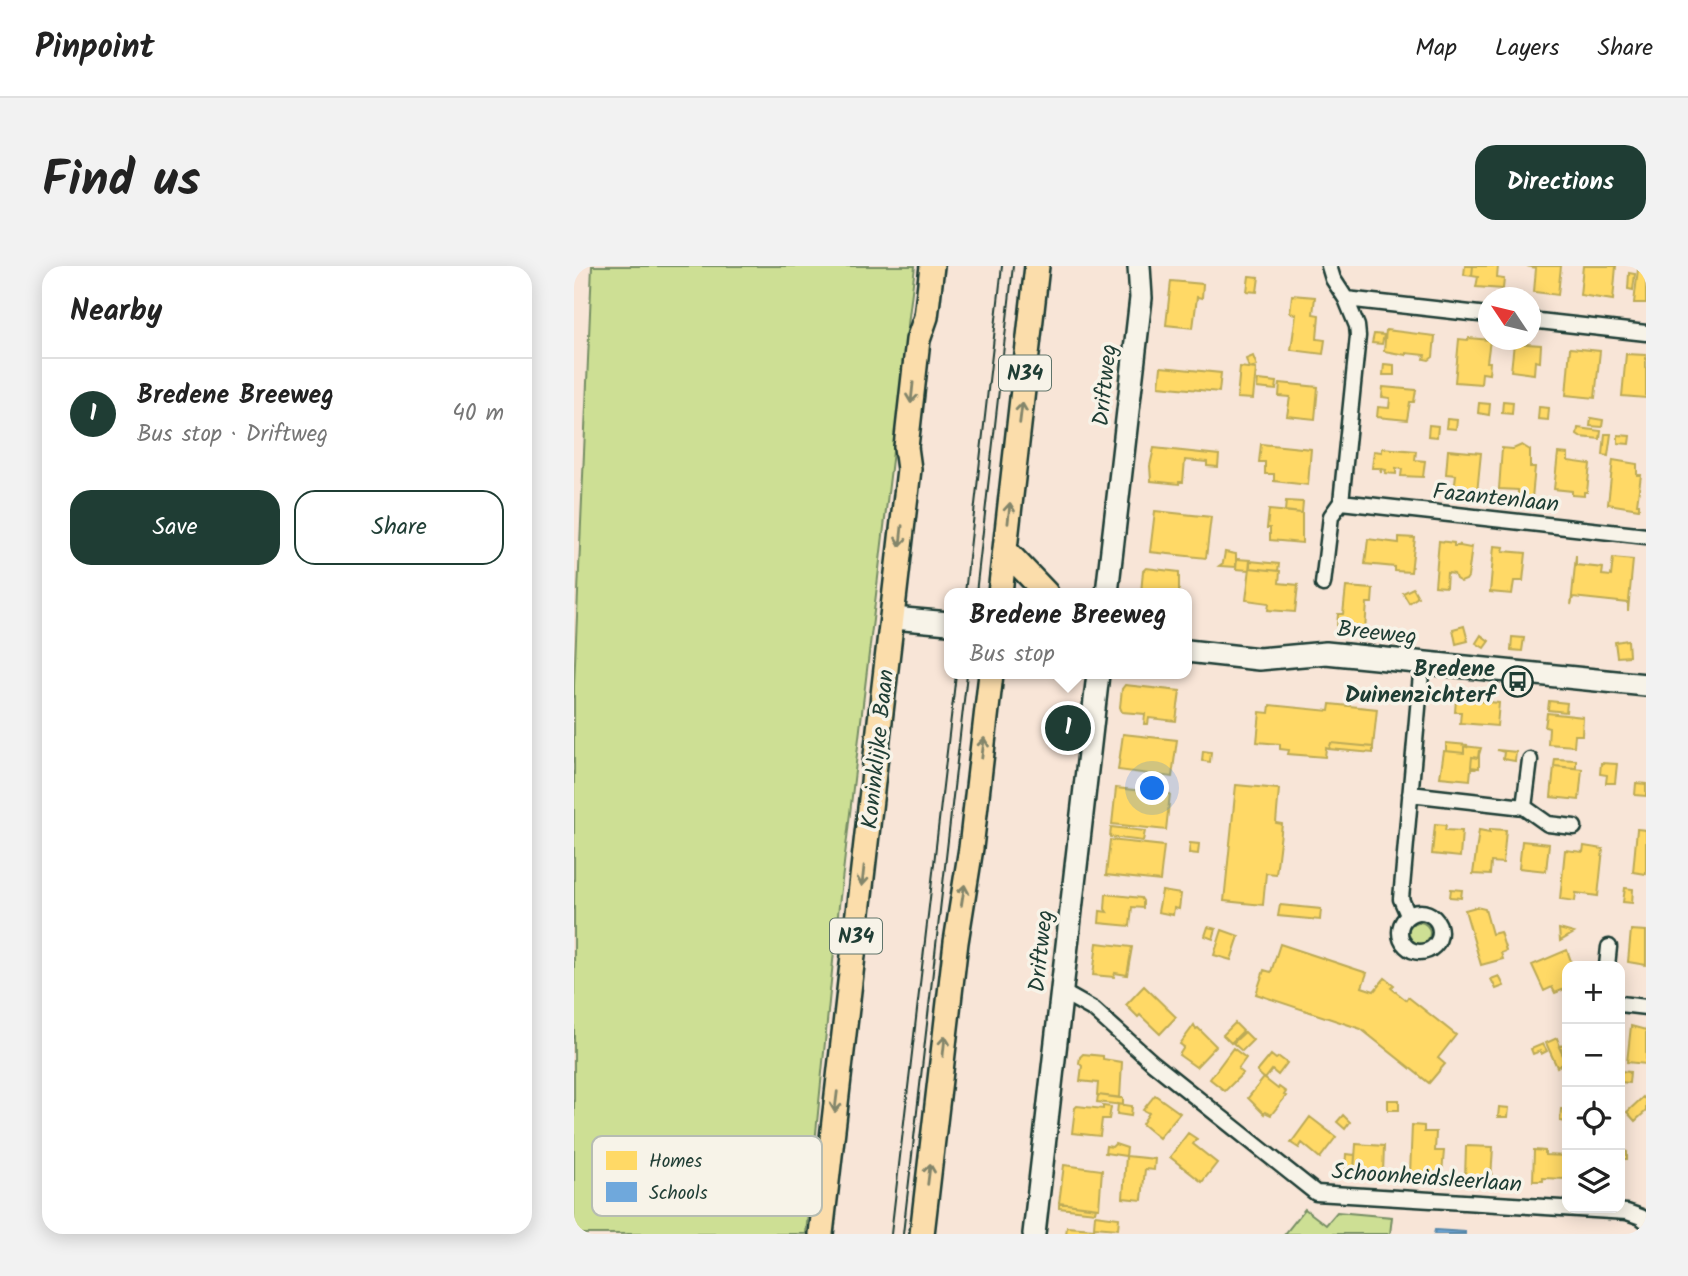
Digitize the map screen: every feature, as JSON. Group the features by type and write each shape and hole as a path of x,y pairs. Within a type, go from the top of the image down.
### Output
{"main road":[{"name":"Koninklijke Baan","path":"821,1234 893,618 909,468 906,447 918,340 926,317 932,266"},
{"name":"N34","path":"1001,588 1037,266"},
{"path":"1005,550 1041,588"},
{"path":"922,1234 954,952 971,848 990,679"},
{"path":"987,714 998,698 1003,679"}],"street":[{"name":"Driftweg","path":"1108,588 1141,298 1139,266"},
{"path":"1323,584 1331,516 1341,502 1358,335 1346,299 1333,279 1329,266"},
{"path":"1346,299 1478,314"},
{"path":"1541,321 1646,333"},
{"name":"Fazantenlaan","path":"1341,502 1646,536"},
{"path":"893,618 944,623"},
{"name":"Breeweg","path":"1192,651 1258,659 1326,653 1646,685"},
{"path":"1408,915 1401,900 1422,663"},
{"name":"Driftweg","path":"1034,1234 1097,679"},
{"path":"1524,807 1530,760"},
{"path":"1410,794 1524,807 1548,824 1574,827"},
{"path":"1608,961 1609,947"},
{"name":"Schoonheidsleerlaan","path":"1062,992 1094,1010 1182,1087 1316,1193 1627,1212 1646,1221"},
{"path":"1625,1005 1646,1007"}],"green space":[{"path":"592,266 915,266 836,931 816,1136 592,1136 592,1216 808,1216 806,1234 574,1234 574,686"},
{"path":"1419,922 1427,925 1430,933 1427,941 1419,944 1411,941 1408,933 1411,925"},
{"path":"1305,1209 1326,1225 1337,1212 1392,1217 1390,1234 1285,1234"}],"building: Homes":[{"path":"1465,266 1473,266 1472,276 1464,275"},
{"path":"1473,266 1498,266 1497,278 1504,279 1503,287 1476,287 1478,277 1472,276"},
{"path":"1527,266 1561,266 1558,295 1541,293 1541,287 1534,287 1536,268"},
{"path":"1583,266 1616,266 1613,300 1580,295"},
{"path":"1638,269 1646,270 1646,303 1634,303"},
{"path":"1629,273 1635,274 1633,290 1628,289"},
{"path":"1249,276 1259,277 1257,292 1247,291"},
{"path":"1171,281 1203,284 1202,298 1197,297 1193,328 1166,325"},
{"path":"1292,295 1315,297 1313,314 1319,315 1317,339 1325,340 1323,354 1291,350 1296,314 1290,313"},
{"path":"1386,330 1435,336 1433,357 1429,360 1424,359 1425,355 1384,351"},
{"path":"1374,334 1384,335 1382,344 1372,343"},
{"path":"1459,339 1478,339 1478,350 1489,350 1489,374 1482,373 1481,384 1455,382"},
{"path":"1570,348 1600,351 1595,398 1566,395"},
{"path":"1513,350 1541,350 1540,362 1535,361 1534,374 1511,371"},
{"path":"1626,354 1646,355 1646,398 1622,396"},
{"path":"1253,356 1257,366 1249,368 1246,359"},
{"path":"1384,364 1394,365 1394,375 1383,375"},
{"path":"1161,367 1221,373 1219,392 1159,386"},
{"path":"1240,367 1256,369 1253,399 1237,398"},
{"path":"1258,380 1277,382 1276,390 1257,388"},
{"path":"1280,383 1318,387 1315,419 1287,416 1290,397 1279,396"},
{"path":"1383,387 1416,390 1414,402 1410,402 1407,420 1377,417 1378,407 1389,408 1390,398 1382,397"},
{"path":"1503,401 1513,402 1512,414 1502,413"},
{"path":"1479,403 1490,404 1489,415 1478,413"},
{"path":"1539,407 1549,408 1548,420 1538,419"},
{"path":"1591,418 1603,420 1602,427 1590,426"},
{"path":"1447,419 1457,420 1456,429 1446,428"},
{"path":"1429,425 1438,426 1437,437 1428,436"},
{"path":"1578,428 1601,431 1600,439 1580,437 1577,435"},
{"path":"1605,434 1611,434 1608,456 1603,455"},
{"path":"1618,435 1630,436 1629,444 1618,443"},
{"path":"1261,444 1311,449 1308,485 1274,481 1274,474 1265,474 1265,462 1259,462"},
{"path":"1522,445 1530,450 1530,467 1535,467 1532,498 1518,497 1518,490 1499,489 1502,448 1513,449"},
{"path":"1154,448 1219,455 1218,467 1207,466 1207,462 1185,460 1183,482 1179,484 1151,481 1150,466"},
{"path":"1382,448 1416,451 1415,460 1425,461 1423,477 1401,476 1402,469 1396,468 1396,474 1385,473 1386,470 1381,469 1381,473 1380,468 1372,468 1374,451 1382,452"},
{"path":"1448,450 1481,453 1477,493 1454,491 1456,475 1446,474"},
{"path":"1558,453 1568,454 1568,461 1590,464 1587,492 1584,492 1584,496 1572,495 1572,491 1554,489"},
{"path":"1613,460 1637,464 1637,475 1641,475 1637,504 1639,509 1608,504"},
{"path":"1286,501 1303,502 1302,513 1285,511"},
{"path":"1269,510 1302,513 1302,543 1270,540 1270,528 1267,528"},
{"path":"1155,511 1211,517 1206,558 1150,552"},
{"path":"1399,537 1415,538 1411,572 1395,571 1395,567 1365,564 1368,539 1399,543"},
{"path":"1439,541 1454,543 1454,546 1472,546 1466,580 1461,582 1454,574 1447,573 1446,587 1435,586"},
{"path":"1494,546 1504,547 1503,551 1526,553 1523,581 1514,581 1512,594 1490,592"},
{"path":"1225,552 1236,554 1236,567 1219,566 1223,563"},
{"path":"1576,555 1576,565 1603,568 1602,575 1611,576 1613,558 1633,560 1628,611 1628,603 1573,597 1571,605"},
{"path":"1237,559 1250,560 1249,570 1236,569"},
{"path":"1250,561 1279,564 1278,571 1250,568"},
{"path":"1146,568 1179,572 1179,588 1141,588 1143,571"},
{"path":"1250,568 1280,571 1279,583 1298,585 1295,612 1268,610 1269,603 1246,600"},
{"path":"1346,587 1373,589 1372,603 1367,603 1365,630 1337,627 1338,614 1343,614"},
{"path":"1413,588 1418,597 1409,603 1403,593"},
{"path":"1464,626 1468,641 1456,644 1453,629"},
{"path":"1481,635 1489,641 1484,648 1476,643"},
{"path":"1512,637 1524,638 1522,651 1511,650"},
{"path":"1628,640 1629,656 1617,657 1615,642"},
{"path":"1125,685 1180,691 1176,721 1149,718 1148,724 1144,724 1145,714 1122,712 1122,689"},
{"path":"1456,699 1499,703 1497,726 1460,723 1461,712 1455,712"},
{"path":"1549,701 1567,703 1566,712 1548,710"},
{"path":"1330,704 1377,709 1373,747 1331,743 1329,749 1326,748 1325,757 1288,754 1289,750 1280,749 1280,744 1257,742 1260,712 1269,713 1270,705 1329,711"},
{"path":"1547,713 1583,717 1582,735 1575,735 1574,746 1548,744 1549,728 1545,727"},
{"path":"1123,734 1177,740 1172,777 1118,770"},
{"path":"1331,743 1373,747 1373,753 1329,749"},
{"path":"1446,743 1467,745 1467,747 1464,746 1464,753 1446,751"},
{"path":"1464,746 1481,748 1478,758 1472,757 1471,767 1474,769 1471,769 1470,780 1440,777 1444,751 1464,753"},
{"path":"1479,750 1479,768 1471,767 1472,757 1478,758"},
{"path":"1497,750 1516,752 1515,761 1503,759 1504,752"},
{"path":"1203,751 1211,752 1210,762 1202,761"},
{"path":"1555,759 1576,760 1576,768 1554,766"},
{"path":"1601,763 1617,764 1615,783 1606,783 1607,775 1600,774"},
{"path":"1554,766 1582,769 1579,800 1551,797"},
{"path":"1636,783 1646,784 1646,796 1635,795"},
{"path":"1236,785 1279,789 1276,823 1282,824 1276,874 1266,873 1263,905 1224,901"},
{"path":"1116,788 1170,794 1166,830 1112,824"},
{"path":"1435,824 1446,825 1445,830 1462,831 1460,857 1432,854"},
{"path":"1111,827 1145,831 1143,841 1110,837"},
{"path":"1490,829 1506,830 1503,863 1491,862 1490,875 1473,874 1479,830 1490,832"},
{"path":"1637,829 1646,830 1646,874 1633,872"},
{"path":"1110,840 1164,846 1160,881 1106,875"},
{"path":"1522,841 1549,844 1546,871 1519,868"},
{"path":"1190,843 1199,844 1198,854 1189,853"},
{"path":"1584,846 1603,849 1598,896 1576,893 1575,901 1560,899 1565,850 1583,852"},
{"path":"1625,888 1633,889 1632,903 1623,902"},
{"path":"1451,889 1462,890 1461,898 1450,897"},
{"path":"1162,891 1181,894 1179,909 1174,908 1173,915 1158,912"},
{"path":"1106,894 1141,898 1143,908 1132,907 1130,926 1099,923 1100,911 1107,912"},
{"path":"1280,905 1321,909 1320,920 1278,916"},
{"path":"1476,907 1485,909 1492,934 1500,932 1506,951 1501,953 1503,959 1481,965 1465,910"},
{"path":"1208,927 1216,929 1213,939 1205,936"},
{"path":"1559,929 1574,933 1560,941"},
{"path":"1222,930 1239,936 1231,960 1214,955"},
{"path":"1631,930 1646,931 1646,965 1628,962"},
{"path":"1097,943 1132,947 1127,975 1093,975"},
{"path":"1280,944 1367,973 1362,987 1374,991 1385,978 1394,985 1391,988 1406,1000 1408,997 1456,1035 1438,1058 1445,1064 1429,1083 1361,1029 1256,994 1264,970 1271,972"},
{"path":"1567,950 1571,961 1562,961 1562,990 1555,993 1552,987 1544,991 1532,965"},
{"path":"1499,976 1504,986 1496,989 1491,979"},
{"path":"1144,986 1176,1017 1160,1034 1126,1005"},
{"path":"1235,1023 1243,1031 1231,1043 1223,1035"},
{"path":"1194,1025 1216,1046 1196,1067 1179,1055 1184,1047 1180,1044"},
{"path":"1631,1026 1646,1030 1646,1064 1627,1062"},
{"path":"1245,1032 1253,1040 1242,1051 1233,1043"},
{"path":"1557,1038 1562,1051 1562,1064 1557,1067 1546,1043"},
{"path":"1543,1044 1547,1051 1533,1054 1531,1049"},
{"path":"1233,1048 1246,1058 1238,1069 1243,1073 1225,1091 1210,1079"},
{"path":"1083,1054 1122,1062 1120,1098 1097,1095 1098,1083 1080,1081 1082,1066 1079,1063"},
{"path":"1271,1055 1287,1063 1278,1075 1272,1070 1265,1079 1257,1072"},
{"path":"1625,1072 1630,1072 1629,1083 1625,1083"},
{"path":"1264,1078 1286,1092 1286,1096 1271,1115 1265,1112 1264,1114 1248,1098"},
{"path":"1098,1095 1123,1098 1123,1105 1097,1102"},
{"path":"1155,1095 1180,1113 1159,1138 1142,1124 1149,1113 1143,1110"},
{"path":"1643,1097 1646,1100 1646,1111 1635,1121 1627,1112"},
{"path":"1388,1100 1399,1100 1399,1110 1388,1110"},
{"path":"1118,1104 1132,1106 1131,1116 1117,1114"},
{"path":"1077,1106 1103,1109 1103,1106 1111,1107 1109,1119 1102,1119 1100,1136 1072,1133"},
{"path":"1499,1107 1509,1108 1508,1117 1498,1117"},
{"path":"1343,1115 1350,1122 1345,1129 1337,1122"},
{"path":"1310,1117 1336,1137 1320,1158 1302,1143 1299,1148 1291,1143"},
{"path":"1412,1125 1424,1126 1424,1132 1436,1132 1435,1151 1444,1151 1442,1173 1410,1174"},
{"path":"1188,1133 1197,1139 1193,1144 1217,1163 1202,1182 1170,1157"},
{"path":"1115,1144 1127,1148 1126,1156 1105,1153 1106,1146 1112,1147"},
{"path":"1356,1144 1384,1146 1383,1173 1370,1170 1354,1172"},
{"path":"1466,1146 1493,1147 1491,1179 1465,1177"},
{"path":"1534,1150 1545,1151 1545,1155 1562,1156 1562,1179 1543,1178 1543,1181 1533,1181"},
{"path":"1346,1154 1355,1155 1354,1169 1345,1168"},
{"path":"1126,1156 1155,1159 1154,1170 1145,1169 1142,1200 1123,1198"},
{"path":"1064,1165 1102,1170 1099,1208 1059,1203"},
{"path":"1059,1203 1096,1208 1095,1212 1059,1208"},
{"path":"1095,1215 1119,1218 1118,1229 1094,1227"},
{"path":"1067,1227 1094,1229 1093,1234 1066,1234"}],"building: Schools":[{"path":"1435,1230 1465,1232 1465,1234 1434,1234"}],"tram line":[{"path":"966,588 1002,266"},
{"path":"977,588 1013,266"},
{"path":"891,1234 955,679"},
{"path":"903,1234 966,679"}],"place":[{"name":"Bredene Duinenzichterf","path":"1518,681"},
{"name":"Bredene Breeweg","path":"1068,728"}]}
